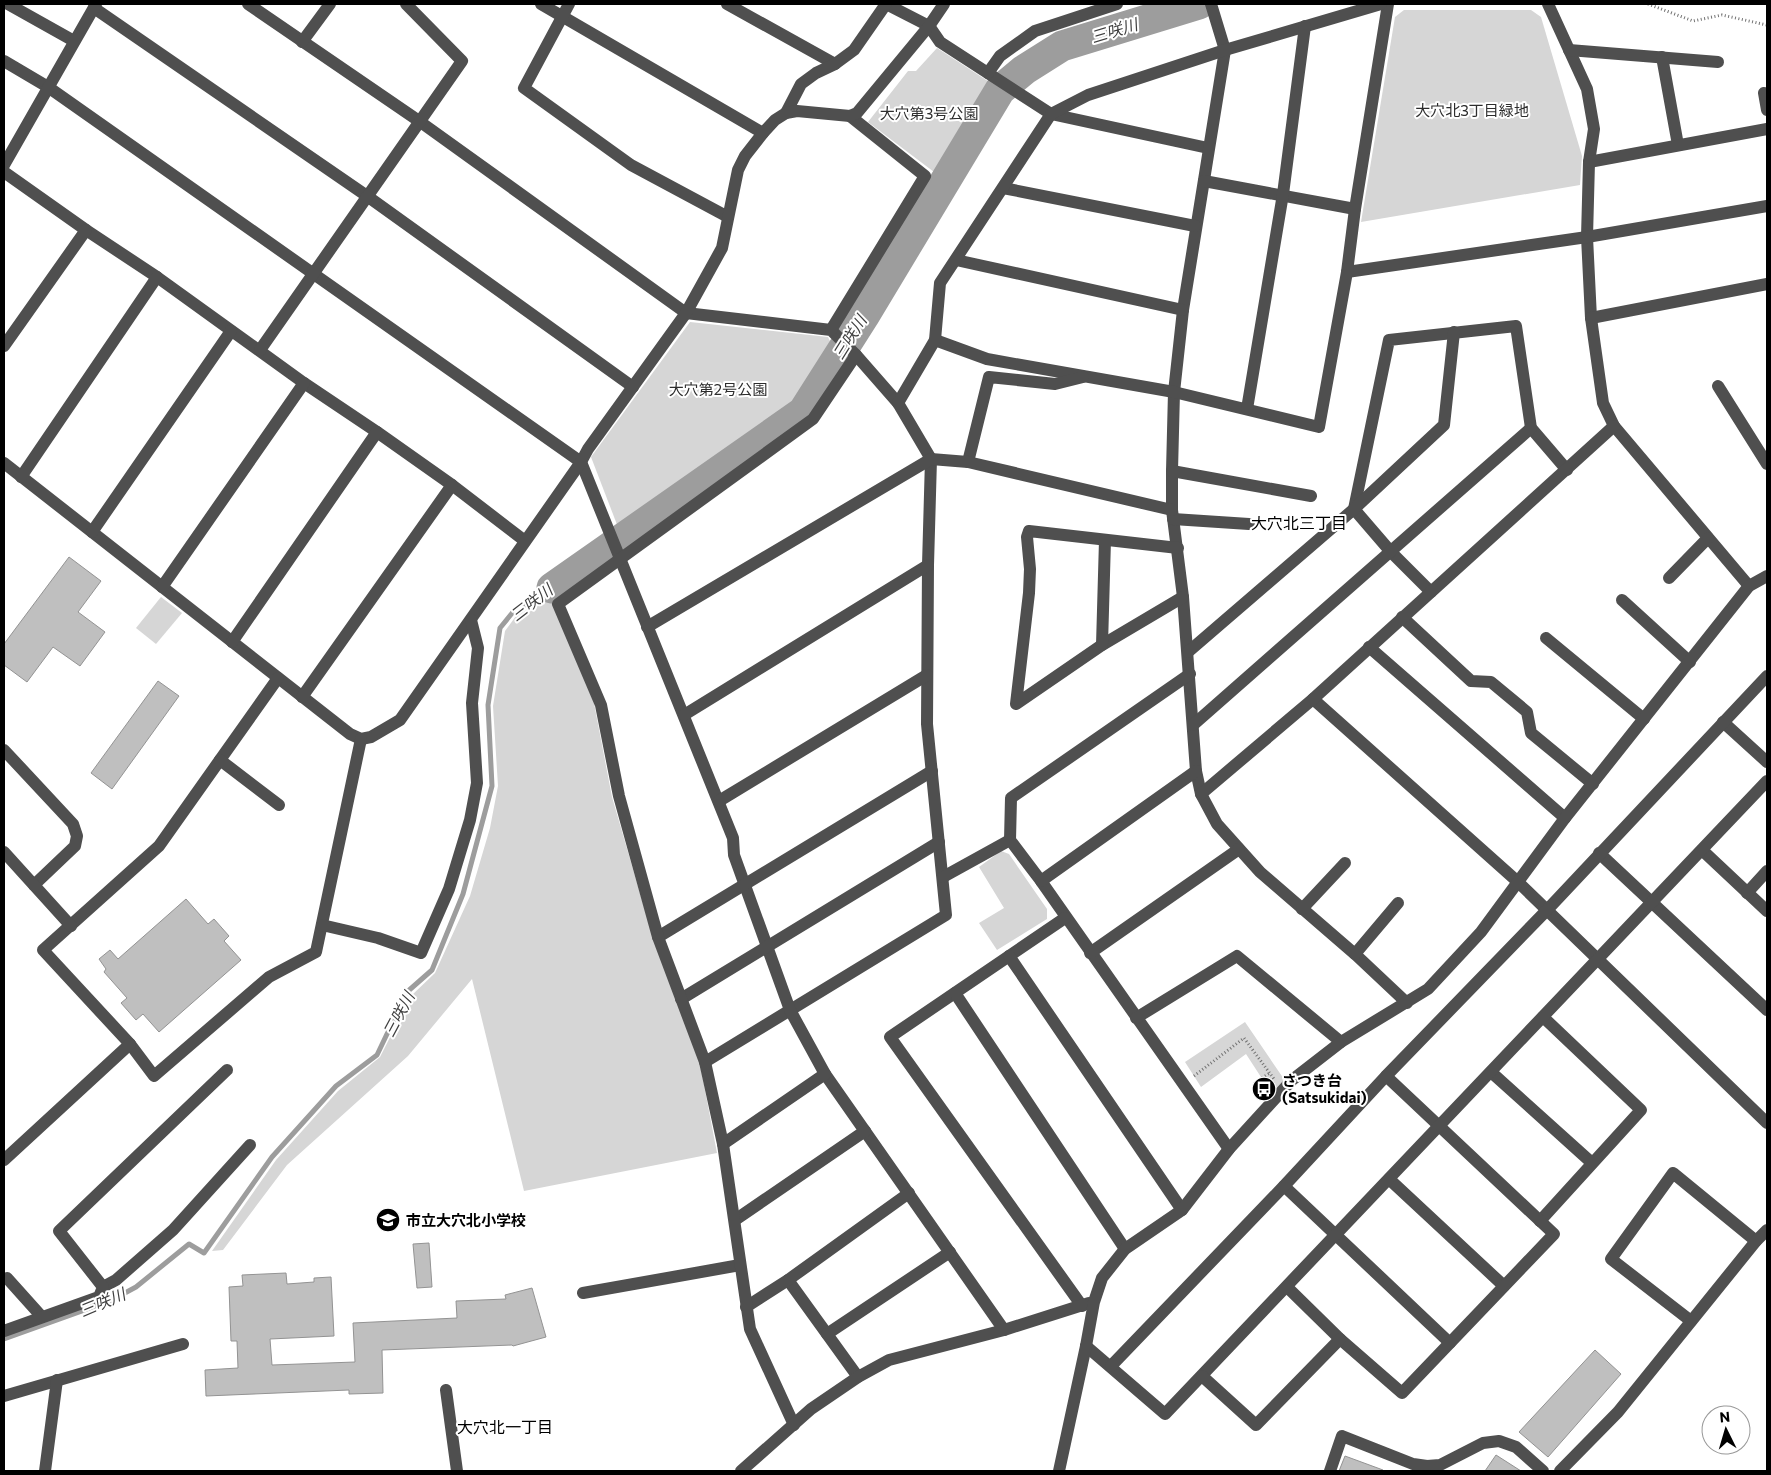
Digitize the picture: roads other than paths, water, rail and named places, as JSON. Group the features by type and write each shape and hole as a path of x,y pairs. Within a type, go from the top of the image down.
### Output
{"street":[{"path":"8,4 74,41"},
{"path":"248,4 419,121 686,313 831,330 856,355 898,403 931,459 927,724 946,915 705,1062"},
{"path":"302,42 330,4"},
{"path":"260,350 462,61 406,4"},
{"path":"541,4 763,132"},
{"path":"569,4 524,88 631,166 728,217"},
{"path":"727,4 835,64"},
{"path":"786,113 802,84 816,73 835,64 854,50 886,4 929,26 940,42 1051,114 1208,148"},
{"path":"4,463 350,734 361,739 371,737 400,720 686,313 722,248 738,170 763,132 775,120 786,113 796,111 850,116 857,113 929,26 944,4"},
{"path":"988,73 1000,56 1035,30 1117,4"},
{"path":"1211,4 1224,50 1183,310 1174,392 1172,471 1173,515 1190,674 1196,770 1201,794 1217,824 1239,849 1260,872 1355,954 1407,1002"},
{"path":"898,403 935,340 940,283 1051,114 1088,96 1224,50 1381,4"},
{"path":"935,340 988,359 1174,392 1319,427 1347,272 1355,209 1388,4"},
{"path":"1548,4 1587,89 1594,129 1589,162 1586,237 1591,318 1603,403 1614,426 1749,586"},
{"path":"4,165 8,147 48,87 95,6 367,196 633,387"},
{"path":"1247,409 1283,194 1305,26"},
{"path":"1569,50 1718,62"},
{"path":"1662,57 1678,145"},
{"path":"4,61 48,87 581,462 719,801 733,838 734,855 790,1010 825,1074 1004,1330"},
{"path":"1764,93 1767,110"},
{"path":"831,330 925,176 850,116"},
{"path":"1589,162 1767,129"},
{"path":"4,172 157,277 304,383 452,485 525,541"},
{"path":"1204,181 1283,194 1355,209"},
{"path":"1003,188 1195,226"},
{"path":"1347,272 1586,237 1767,206"},
{"path":"4,346 86,230"},
{"path":"956,260 1183,310"},
{"path":"21,477 157,277"},
{"path":"1591,318 1767,284"},
{"path":"1354,508 1389,340 1516,326 1531,428 1567,470"},
{"path":"92,532 232,331"},
{"path":"1188,652 1354,508 1444,425 1454,332"},
{"path":"794,1425 750,1329 723,1144 705,1062 658,936 619,796 601,705 558,604 617,550 813,418 856,355"},
{"path":"968,462 988,377 1056,384 1088,376"},
{"path":"162,587 304,383"},
{"path":"1718,386 1767,464"},
{"path":"1201,794 1313,699 1614,426"},
{"path":"1193,725 1531,428"},
{"path":"232,642 377,432"},
{"path":"647,627 931,459 968,462 1173,515 1249,524"},
{"path":"1172,471 1311,496"},
{"path":"302,697 452,485"},
{"path":"1354,508 1391,552 1431,592"},
{"path":"1178,548 1029,531 1027,536 1030,569 1029,593 1016,704 1102,645 1183,597"},
{"path":"1669,578 1708,538"},
{"path":"1102,645 1105,540"},
{"path":"684,715 928,565"},
{"path":"1058,1471 1086,1346 1088,1304 1102,1278 1125,1249 1182,1210 1229,1149 1292,1080 1341,1042 1428,989 1481,932 1565,818 1749,586 1767,576"},
{"path":"1622,600 1690,662"},
{"path":"1402,617 1471,681 1491,682 1527,712 1531,733 1593,784"},
{"path":"322,925 378,938 421,953 449,889 470,820 477,783 472,703 478,648 471,620"},
{"path":"1546,638 1644,719"},
{"path":"1369,648 1565,818"},
{"path":"1190,674 1011,798 1010,840 1041,881 1229,1149"},
{"path":"719,801 927,675"},
{"path":"1111,1366 1284,1186 1386,1076 1548,910 1767,676"},
{"path":"278,678 159,846 43,950 130,1044 154,1076 269,977 316,952 361,739"},
{"path":"1313,699 1548,910 1597,960 1767,1123"},
{"path":"1724,722 1767,762"},
{"path":"4,750 73,824 77,836 75,846 34,885"},
{"path":"220,760 279,805"},
{"path":"1041,881 1196,770"},
{"path":"658,936 932,771"},
{"path":"1086,1346 1165,1414 1767,781"},
{"path":"943,877 1010,840"},
{"path":"681,998 939,842"},
{"path":"1090,953 1239,849"},
{"path":"1702,850 1767,912"},
{"path":"4,852 71,926"},
{"path":"1600,853 1767,1010"},
{"path":"1302,909 1345,863"},
{"path":"1747,893 1767,871"},
{"path":"1355,954 1398,903"},
{"path":"1066,918 890,1037 1088,1304"},
{"path":"1009,956 1182,1210"},
{"path":"1136,1018 1237,956 1341,1042"},
{"path":"955,993 1125,1249"},
{"path":"1540,1221 1640,1110 1543,1017"},
{"path":"4,1160 130,1044"},
{"path":"103,1287 60,1231 227,1070"},
{"path":"1491,1072 1592,1163"},
{"path":"723,1144 825,1074"},
{"path":"1287,1287 1340,1338 1402,1393 1554,1234 1386,1076"},
{"path":"734,1220 865,1131"},
{"path":"4,1331 99,1297 103,1287 116,1280 173,1230 250,1145"},
{"path":"1691,1320 1611,1260 1673,1174 1756,1241"},
{"path":"1389,1179 1504,1286"},
{"path":"1284,1186 1450,1342"},
{"path":"746,1307 788,1280 909,1193"},
{"path":"1560,1471 1618,1412 1691,1320 1767,1230"},
{"path":"827,1334 950,1252"},
{"path":"583,1293 740,1265"},
{"path":"7,1278 42,1317"},
{"path":"788,1280 858,1377"},
{"path":"741,1471 811,1409 858,1377 889,1360 1004,1330 1088,1304"},
{"path":"1202,1376 1256,1425 1340,1338"},
{"path":"4,1396 183,1344"},
{"path":"45,1471 57,1380"},
{"path":"446,1390 456,1471"},
{"path":"1330,1471 1342,1436 1413,1464 1427,1466 1440,1465 1477,1445 1499,1441 1516,1447 1543,1471"}],"waterway":[{"name":"三咲川","path":"552,588 803,412 864,316 1000,90 1024,70 1062,46 1199,4"},
{"name":"三咲川","path":"4,1339 110,1301 136,1287 189,1244 204,1253 272,1157 336,1086 377,1055 407,992 432,970 463,894 492,786 488,705 500,628 513,612 552,588"}],"place":[{"name":"さつき台 (Satsukidai)","path":"1264,1089"},
{"name":"市立大穴北小学校","path":"388,1220"}],"district":[{"name":"大穴北三丁目","path":"1299,522"},
{"name":"大穴北一丁目","path":"505,1426"}],"park label":[{"name":"大穴北3丁目緑地","path":"1472,110"},
{"name":"大穴第3号公園","path":"929,113"},
{"name":"大穴第2号公園","path":"718,389"}]}
